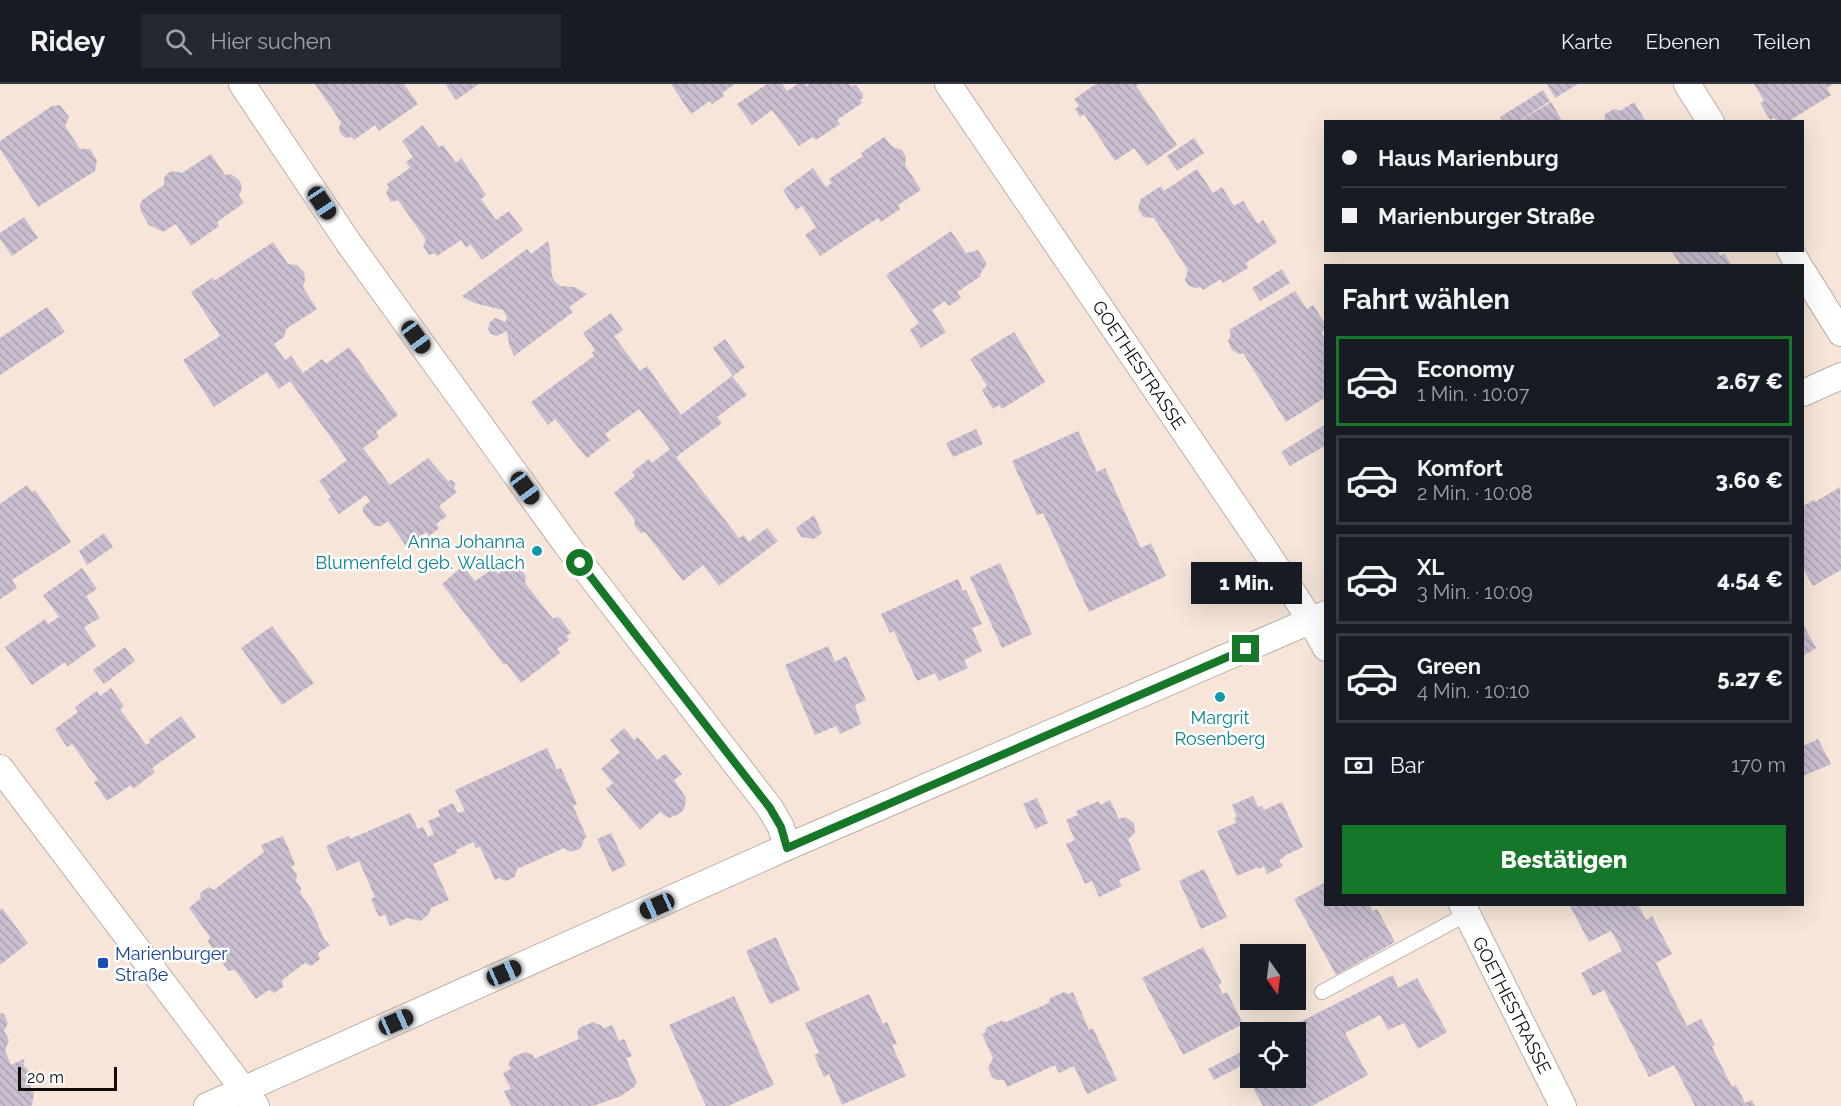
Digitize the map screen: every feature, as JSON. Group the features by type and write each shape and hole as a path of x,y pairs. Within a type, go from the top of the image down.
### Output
{"street":[{"path":"242,84 348,242 566,544 770,808 781,827 787,848"},
{"name":"GOETHESTRASSE","path":"948,84 1268,553 1319,617 1324,639"},
{"path":"1688,84 1710,120"},
{"path":"1804,274 1841,333"},
{"path":"1804,393 1841,376"},
{"path":"207,1106 249,1098 787,848 1319,617"},
{"path":"0,768 249,1098"},
{"name":"GOETHESTRASSE","path":"1464,909 1563,1106"}],"lane":[{"path":"1322,992 1464,909"}],"building":[{"path":"315,84 404,84 418,104 379,131 375,125 354,140 340,133 341,122"},
{"path":"445,84 479,84 456,100"},
{"path":"671,84 735,84 722,93 724,96 712,104 710,101 691,114"},
{"path":"767,84 782,84 787,91 798,84 806,86 809,84 856,85 863,94 863,98 860,100 862,103 837,120 840,124 816,140 813,137 799,146 772,110 752,125 737,104"},
{"path":"1096,84 1139,84 1136,86 1177,145 1147,166 1134,148 1115,161 1084,114 1080,117 1075,109 1079,106 1074,99"},
{"path":"1547,84 1578,84 1555,98"},
{"path":"1754,84 1833,84 1827,88 1831,95 1790,120 1774,118 1770,120 1760,103 1764,101"},
{"path":"1543,90 1550,101 1520,120 1502,120 1500,117"},
{"path":"1551,102 1562,120 1521,120"},
{"path":"1634,102 1645,120 1604,120 1605,114 1614,109 1620,111"},
{"path":"60,105 69,117 65,126 80,149 90,149 97,160 95,171 38,207 0,149 0,141 52,106"},
{"path":"423,125 439,147 443,145 456,163 461,158 486,195 481,199 496,220 509,211 523,230 482,260 470,244 466,248 461,240 437,256 435,253 429,255 423,246 426,240 398,200 391,202 386,193 389,187 387,184 410,168 406,162 413,157 402,141"},
{"path":"884,137 893,147 902,150 906,157 905,165 921,190 898,205 900,209 881,222 878,218 820,256 805,235 816,227 802,206 796,210 783,190 813,168 826,187 832,183 829,179 863,156 861,153"},
{"path":"1194,138 1204,153 1177,171 1167,156"},
{"path":"211,154 225,175 231,174 240,181 242,188 239,196 244,203 217,222 219,226 191,246 176,224 163,232 149,225 141,212 142,200 164,185 164,178 168,173 172,171 182,173"},
{"path":"1197,169 1213,193 1222,187 1234,206 1243,201 1258,224 1263,220 1277,242 1246,263 1248,268 1223,283 1221,279 1203,290 1201,287 1195,288 1188,285 1185,280 1188,270 1154,218 1143,217 1138,208 1141,199 1161,186 1164,191"},
{"path":"24,217 38,238 12,256 0,239 0,233"},
{"path":"951,231 966,253 978,250 987,264 981,276 957,292 961,298 949,306 945,301 932,310 946,332 921,348 910,330 919,323 886,275"},
{"path":"548,241 552,276 555,282 561,286 574,287 587,294 569,307 573,312 514,356 507,331 497,336 491,334 488,329 490,322 495,318 506,322 507,317 503,310 474,303 462,296 527,249 531,254"},
{"path":"273,242 288,264 297,265 304,272 303,287 317,309 286,329 284,337 274,344 285,360 291,356 303,373 322,359 326,364 349,347 398,415 376,432 379,437 363,448 390,485 428,458 448,481 452,480 455,484 454,489 457,492 439,506 447,516 436,524 439,528 429,536 426,532 407,547 388,521 381,526 374,526 363,512 363,507 370,501 366,495 339,514 328,499 331,497 319,481 347,460 290,381 279,389 267,372 214,407 183,360 220,336 191,292 212,278 214,281"},
{"path":"1672,252 1718,252 1720,256 1724,253 1731,264 1680,264"},
{"path":"1282,269 1290,283 1260,301 1252,288"},
{"path":"1295,291 1307,309 1313,305 1324,322 1324,331 1321,333 1324,337 1324,398 1286,422 1243,353 1239,354 1232,350 1228,341 1231,335 1229,330"},
{"path":"47,307 65,332 0,375 0,338"},
{"path":"611,313 623,330 614,336 640,371 647,366 681,415 732,376 747,395 717,417 722,423 676,457 739,538 744,535 749,542 767,528 778,541 719,586 703,565 683,581 645,532 641,533 634,525 635,520 614,493 635,476 632,472 649,459 652,463 670,449 639,409 605,434 610,440 587,458 555,419 548,425 531,402 594,356 592,352 595,350 583,333"},
{"path":"1014,332 1045,382 1002,409 999,405 993,409 982,390 987,386 970,359"},
{"path":"725,339 745,367 733,376 713,348"},
{"path":"1324,425 1324,446 1290,466 1281,452"},
{"path":"976,429 983,444 953,457 946,443"},
{"path":"1078,431 1097,472 1105,468 1141,548 1151,543 1166,576 1089,612 1043,513 1037,515 1012,461"},
{"path":"27,485 32,492 35,490 71,542 12,580 17,588 0,599 0,504"},
{"path":"1840,487 1841,570 1813,586 1804,571 1804,505 1814,500 1815,502"},
{"path":"814,515 822,533 814,539 801,537 796,528"},
{"path":"104,533 113,547 87,565 79,551"},
{"path":"1000,563 1032,634 1002,648 970,577"},
{"path":"511,564 512,567 519,567 526,576 525,583 553,619 560,618 571,633 566,636 569,640 557,649 560,653 521,683 506,663 504,665 442,584 463,566 475,581 494,568 498,574"},
{"path":"82,568 97,589 86,596 100,618 84,627 96,646 68,666 65,662 32,685 5,647 45,619 48,624 59,617 43,595"},
{"path":"958,579 963,591 966,590 982,624 972,628 982,651 964,660 968,668 939,681 935,673 917,681 894,631 890,633 881,614"},
{"path":"272,626 314,683 282,705 241,648"},
{"path":"1804,626 1816,648 1804,655"},
{"path":"828,646 835,662 846,656 866,700 855,705 861,724 840,734 836,726 815,735 785,665"},
{"path":"125,647 135,661 104,684 93,670"},
{"path":"111,688 124,706 120,709 146,745 150,743 149,740 181,716 196,737 152,768 155,772 133,789 131,785 107,801 94,782 98,780 72,744 67,747 55,729 78,712 75,707 97,691 100,696"},
{"path":"624,728 634,740 638,737 657,760 665,754 682,774 674,780 686,798 684,809 679,814 669,818 660,812 640,830 606,789 613,783 601,769 620,752 610,740"},
{"path":"1818,739 1831,764 1804,776 1804,746"},
{"path":"547,748 557,770 561,768 577,804 573,806 587,838 584,839 581,848 571,852 564,848 517,869 515,877 506,881 499,878 495,880 480,847 476,848 473,842 456,850 457,853 433,864 449,900 431,908 429,914 420,921 407,918 390,926 385,914 379,917 371,899 375,897 359,861 337,871 326,846 348,836 350,839 410,813 418,829 423,827 428,837 434,834 428,821 440,816 438,810 453,803 458,813 465,811 455,790"},
{"path":"1253,796 1258,807 1262,806 1264,810 1282,802 1303,847 1284,856 1279,860 1283,866 1267,874 1264,866 1237,876 1217,831 1236,823 1234,818 1237,817 1232,805"},
{"path":"1037,798 1048,823 1035,829 1023,804"},
{"path":"1110,800 1119,819 1125,817 1134,823 1135,833 1128,839 1141,870 1119,880 1122,886 1099,897 1092,881 1085,884 1066,844 1075,840 1066,820 1078,815 1076,811 1099,801 1100,805"},
{"path":"611,833 626,865 612,872 597,839"},
{"path":"283,836 295,864 291,867 297,875 296,881 301,888 300,893 312,910 324,939 330,945 318,953 320,959 311,966 305,963 282,980 283,987 274,993 269,990 256,999 235,970 229,971 220,960 223,954 216,953 208,942 210,937 189,908 201,898 200,893 208,887 214,890 264,852 261,845"},
{"path":"1204,869 1227,917 1201,929 1179,881"},
{"path":"1324,883 1324,906 1370,906 1373,911 1377,909 1395,942 1336,975 1294,899"},
{"path":"1570,906 1639,906 1646,920 1652,916 1672,954 1656,963 1687,1026 1701,1019 1715,1045 1712,1047 1732,1087 1736,1085 1745,1103 1752,1100 1755,1106 1695,1106 1674,1065 1649,1077 1604,990 1593,996 1581,973 1622,951 1611,931 1589,942"},
{"path":"2,908 28,943 0,965 0,910"},
{"path":"776,937 800,990 770,1004 746,951"},
{"path":"1203,947 1222,983 1218,985 1223,994 1227,992 1242,1022 1240,1026 1183,1055 1142,978"},
{"path":"1393,975 1398,988 1417,978 1447,1032 1418,1049 1404,1023 1388,1030 1380,1015 1345,1033 1368,1075 1312,1106 1263,1106 1253,1088 1306,1088 1306,1022 1300,1022"},
{"path":"1064,992 1069,994 1073,992 1089,1030 1093,1028 1117,1080 1087,1094 1074,1066 1059,1073 1055,1065 1007,1087 1004,1080 992,1077 988,1068 993,1058 982,1034 985,1033 986,1028 1049,1003 1050,998"},
{"path":"869,994 883,1024 887,1022 897,1044 892,1045 906,1076 842,1105 829,1074 824,1077 814,1055 819,1053 805,1023"},
{"path":"734,996 774,1085 728,1106 706,1106 669,1025"},
{"path":"0,1013 4,1014 8,1023 4,1031 9,1040 5,1051 11,1065 24,1059 25,1068 32,1078 30,1086 34,1093 32,1105 29,1106 0,1106"},
{"path":"593,1022 602,1026 603,1029 612,1025 619,1041 624,1039 632,1056 626,1058 637,1083 634,1087 621,1096 593,1106 511,1106 504,1091 511,1089 503,1073 511,1069 508,1064 513,1057 525,1052 533,1055 534,1059 579,1039 577,1034 579,1028"},
{"path":"1240,1053 1240,1067 1214,1080 1208,1069"}],"place":[{"name":"Anna Johanna Blumenfeld geb. Wallach","path":"537,551"},
{"name":"Margrit Rosenberg","path":"1220,697"},
{"name":"Marienburger Straße","path":"103,963"}],"route":[{"path":"580,563 770,808 781,827 787,848 1246,649"}]}
